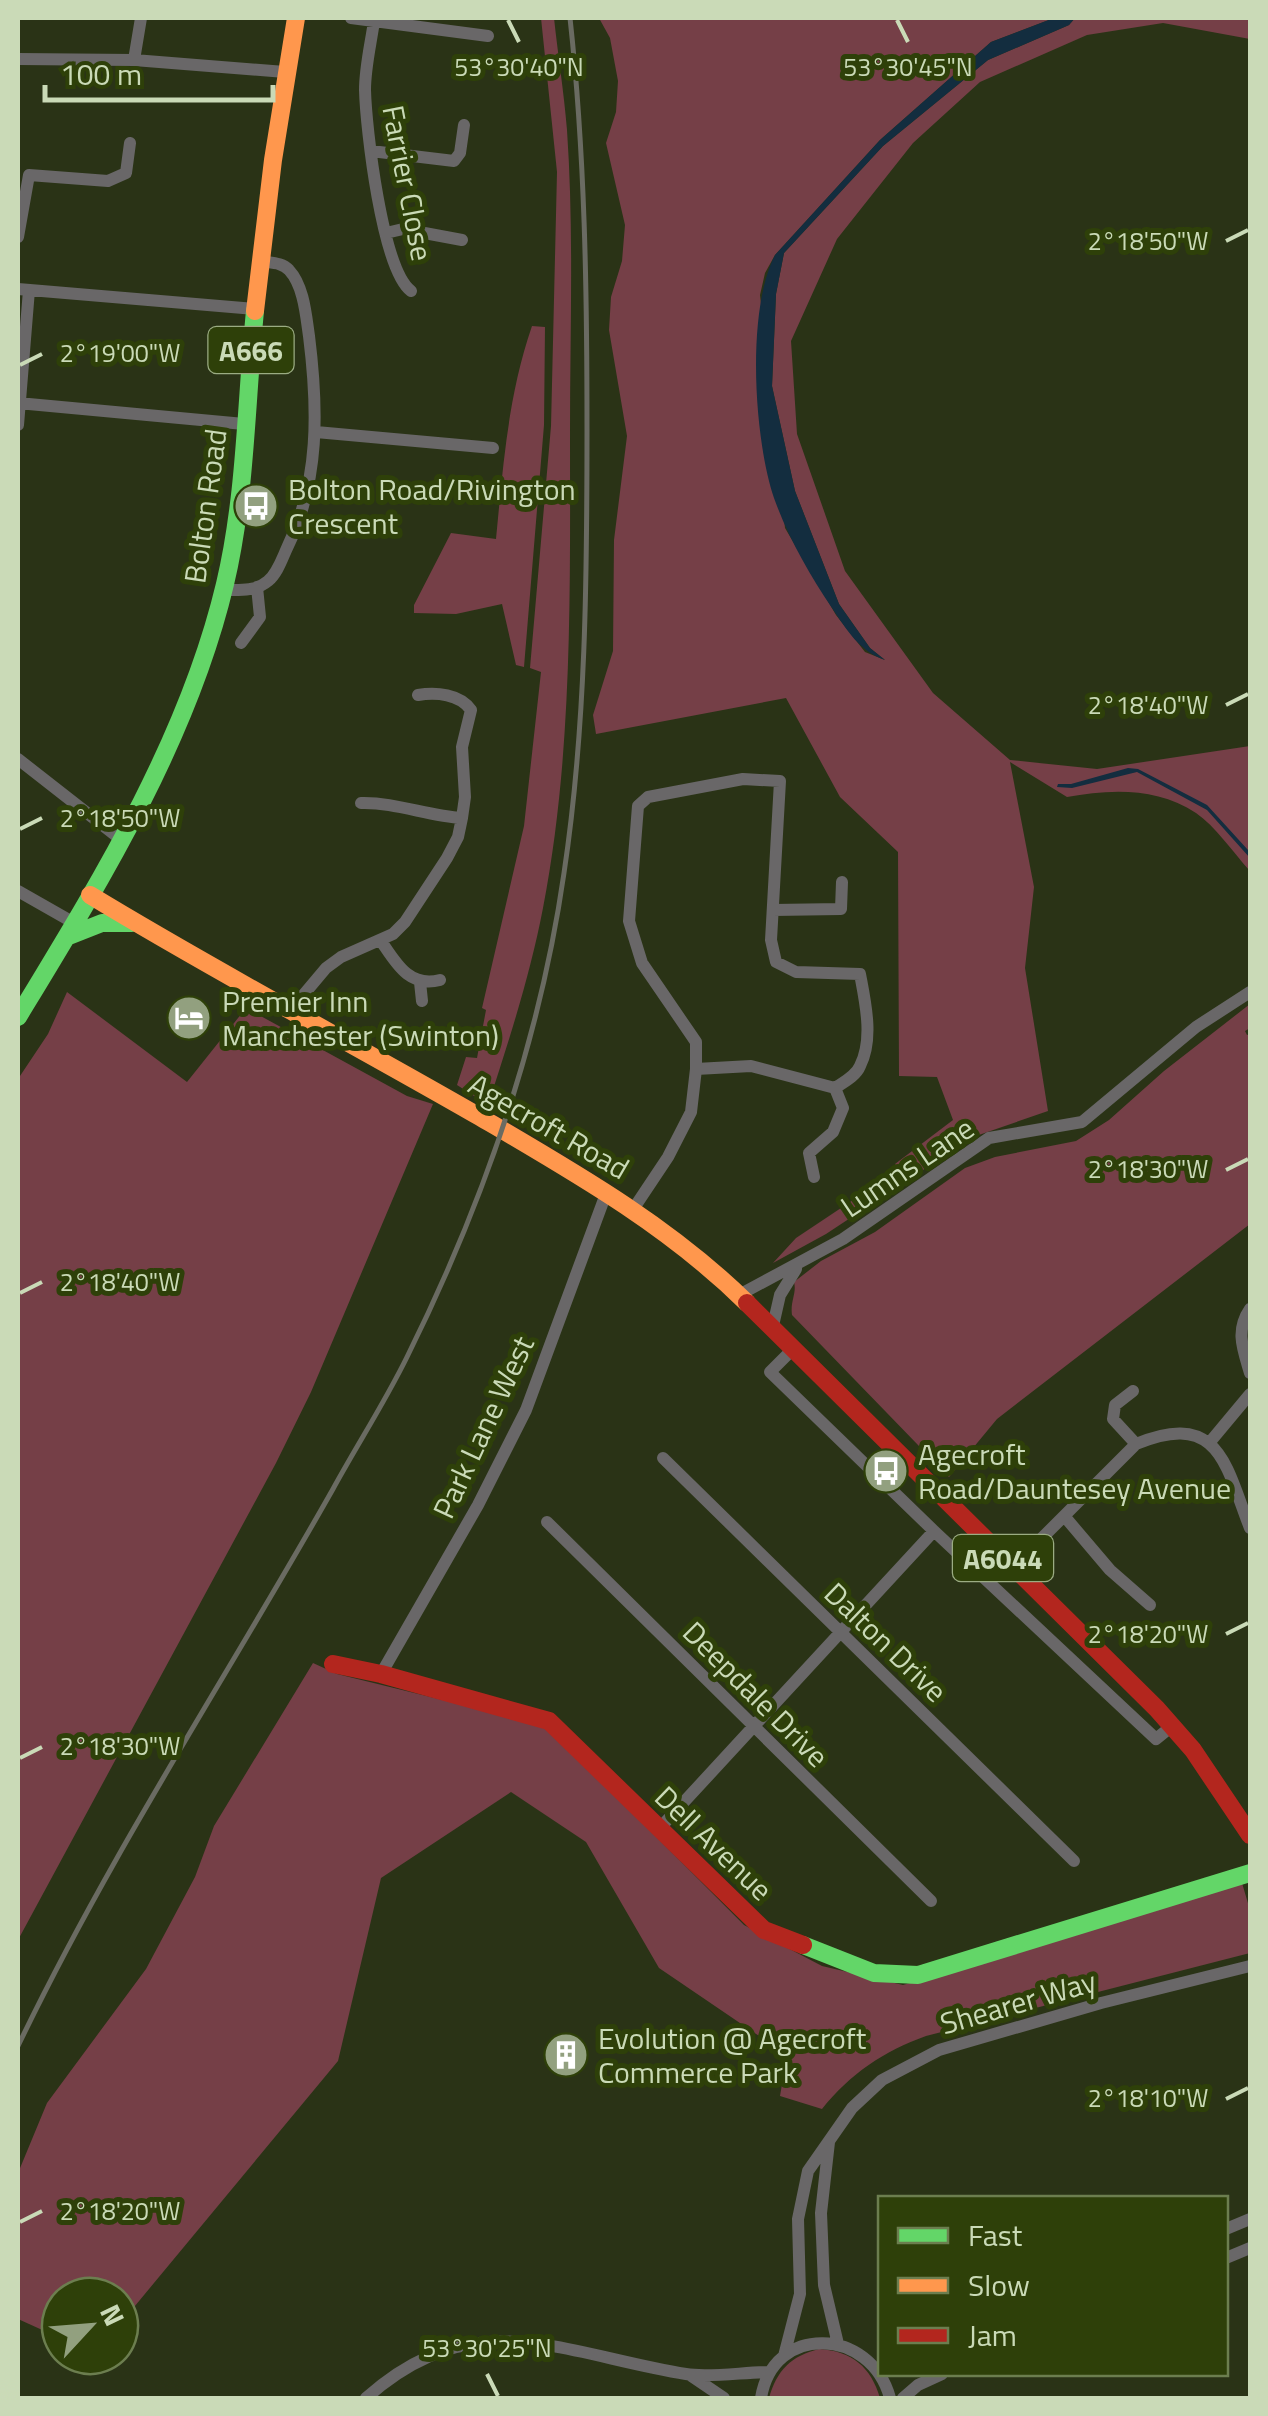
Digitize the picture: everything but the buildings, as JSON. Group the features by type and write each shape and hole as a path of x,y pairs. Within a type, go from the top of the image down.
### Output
{"main road":[{"name":"Bolton Road","path":"18,1017 72,930 143,793 194,678 223,590 260,262 285,72 296,18"},
{"name":"Agecroft Road","path":"93,889 202,963 414,1079 634,1208 739,1295 1172,1726 1204,1765 1250,1834"},
{"path":"72,930 102,923 141,925"},
{"name":"Dell Avenue","path":"333,1664 549,1722 764,1930 874,1974 918,1975 1250,1874"}],"street":[{"path":"134,60 141,18"},
{"path":"351,18 488,36"},
{"name":"Farrier Close","path":"374,21 365,86 372,152 386,232 402,284 411,291"},
{"path":"18,58 134,60 285,72"},
{"path":"372,152 454,161 460,153 464,125"},
{"path":"18,237 28,175 108,181 126,172 130,143"},
{"path":"386,232 403,229 462,240"},
{"path":"223,590 256,588 272,578 295,532 310,482 316,432 306,310 291,271 283,265 260,262"},
{"path":"18,425 23,290 255,309"},
{"path":"18,403 244,424"},
{"path":"316,432 493,448"},
{"path":"242,643 260,617 256,588"},
{"path":"289,1012 326,968 341,957 381,941 404,922 458,837 465,797 462,747 471,710 463,701 443,695 418,695"},
{"path":"18,759 119,838"},
{"path":"634,1208 668,1157 690,1112 696,1069 696,1042 642,964 629,921 638,806 648,797 743,779 780,781 771,940 776,962 796,972 860,974 866,1006 866,1042 860,1067 835,1088"},
{"path":"374,784 376,803"},
{"path":"361,803 462,818"},
{"path":"773,910 841,910 842,882"},
{"path":"18,891 72,930"},
{"path":"381,941 409,977 420,982 440,980"},
{"path":"420,982 422,1001"},
{"name":"Lumns Lane","path":"739,1295 801,1264 990,1138 1082,1122 1196,1028 1250,992"},
{"path":"696,1069 751,1066 835,1088"},
{"path":"814,1177 809,1152 833,1132 842,1108 835,1088"},
{"name":"Park Lane West","path":"381,1674 478,1505 526,1410 607,1191"},
{"path":"772,1330 780,1295 801,1264"},
{"path":"1250,1309 1240,1339 1250,1373"},
{"path":"792,1350 770,1372 1156,1739 1172,1726"},
{"path":"1133,1390 1114,1405 1113,1418 1136,1444"},
{"path":"1210,1442 1250,1394"},
{"path":"1013,1567 1136,1444 1186,1434 1210,1442 1221,1454 1250,1528"},
{"name":"Dalton Drive","path":"663,1458 1074,1861"},
{"path":"1065,1517 1110,1570 1150,1605"},
{"name":"Deepdale Drive","path":"547,1522 930,1901"},
{"path":"659,1829 934,1531"},
{"name":"Shearer Way","path":"784,2356 800,2294 798,2219 808,2171 852,2108 882,2080 939,2050 1250,1966"},
{"path":"829,2140 821,2231 824,2285 838,2344"},
{"path":"366,2398 388,2378 446,2349 512,2340 559,2346 690,2375 770,2372"},
{"path":"761,2398 770,2372 784,2356 819,2342 838,2344 865,2356 878,2370"},
{"path":"865,2356 878,2356"},
{"path":"690,2375 724,2398"},
{"path":"903,2398 938,2376"}],"shaded area":[{"path":"541,18 554,18 569,168 568,672 560,791 543,908 488,1105 457,1085 466,1057 477,1058 486,1010 482,1008 524,826 541,672 530,668 551,426 557,172"},
{"path":"599,18 1054,18 991,42 880,140 775,255 765,273 760,295 785,528 836,615 865,652 885,660 870,648 839,604 795,491 772,386 776,294 784,253 883,146 988,60 1069,25 1075,18 1250,18 1250,39 1163,23 1087,35 980,82 913,143 837,239 791,341 797,434 845,571 933,693 1010,760 1097,769 1250,746 1250,875 1210,825 1181,805 1133,792 1067,797 1010,762 1034,887 1025,968 1048,1111 973,1137 826,1234 773,1263 796,1238 898,1170 895,1164 953,1120 937,1077 899,1076 898,852 840,797 786,698 596,734 593,715 613,651 614,540 627,436 609,330 625,225 606,143 616,112 618,81 610,38"},
{"path":"532,326 545,327 544,425 524,667 516,665 502,604 456,614 414,613 414,605 451,533 496,539 512,405"},
{"path":"67,992 187,1082 246,1008 407,1096 433,1104 311,1392 276,1463 18,1940 18,1079 48,1034"},
{"path":"1250,1004 1250,1028 1245,1031 1250,1034 1250,1224 997,1419 949,1477 792,1315 794,1282 821,1261 875,1232 965,1168 995,1157 1076,1141 1109,1120"},
{"path":"313,1663 337,1674 545,1725 744,1925 822,1966 903,1985 1242,1883 1250,1910 1250,1953 926,2036 869,2065 822,2109 780,2096 787,2055 659,1968 586,1842 511,1792 381,1878 338,2061 140,2300 140,2276 40,2276 40,2329 18,2319 18,2173 47,2103 146,1969 195,1877 214,1826"},
{"path":"819,2349 841,2353 858,2363 871,2378 880,2398 769,2398 786,2366"}],"water":[{"path":"1054,18 1075,18 1069,25 988,60 883,146 784,253 776,294 772,386 795,491 839,604 870,648 885,660 861,646 843,624 800,555 774,498 762,443 756,375 766,279 775,255 880,140 991,42"},
{"path":"1128,768 1138,769 1207,805 1248,850 1250,858 1207,810 1137,772 1072,788 1057,787"}],"railway":[{"path":"18,2046 130,1834 398,1374 460,1241 524,1060 564,873 577,763 584,652 586,274 570,18"}],"traffic: fast":[{"path":"18,1017 138,808 189,698 209,642 237,517 255,311"},
{"path":"69,936 102,923 132,923"},
{"path":"803,1945 874,1973 918,1975 1250,1873"}],"traffic: slow":[{"path":"255,311 273,160 296,18"},
{"path":"90,895 585,1180 686,1249 747,1303"}],"traffic: jam":[{"path":"747,1303 1157,1709 1193,1750 1250,1835"},
{"path":"333,1664 549,1721 764,1930 803,1945"}],"place":[{"name":"Bolton Road/Rivington Crescent","path":"256,506"},
{"name":"Premier Inn Manchester (Swinton)","path":"189,1018"},
{"name":"Agecroft Road/Dauntesey Avenue","path":"886,1471"},
{"name":"Evolution @ Agecroft Commerce Park","path":"566,2055"}]}
